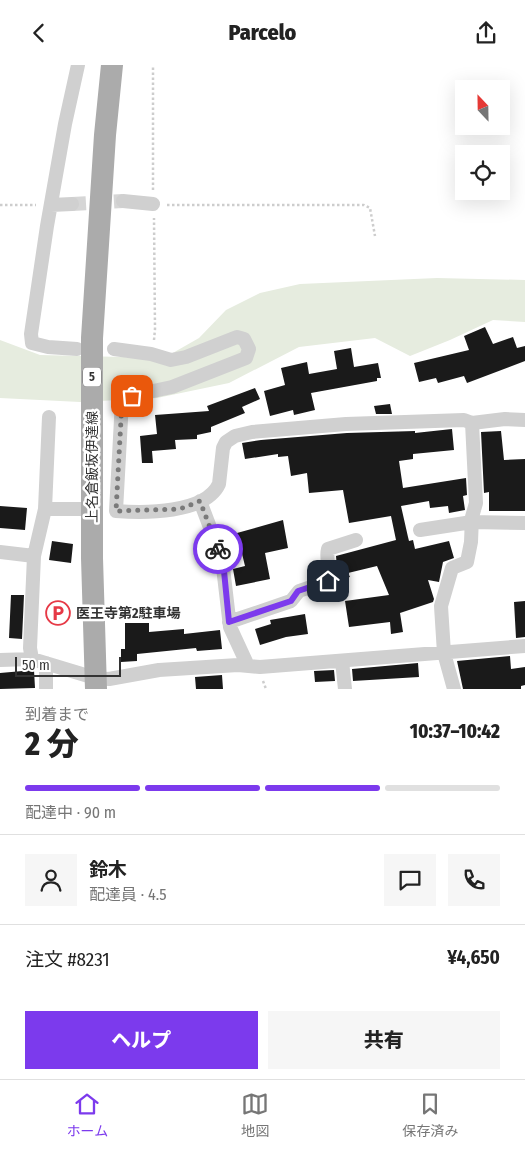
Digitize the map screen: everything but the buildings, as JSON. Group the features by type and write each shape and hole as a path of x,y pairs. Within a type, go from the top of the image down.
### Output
{"main road":[{"name":"上名倉飯坂伊達線","path":"104,684 92,509 92,338 105,135 112,65"}],"street":[{"path":"77,349 48,347 32,343 31,334 65,124 78,65"},
{"path":"123,201 153,204"},
{"path":"51,205 72,203"},
{"path":"114,349 151,354 171,360 186,357 237,337 244,339 249,349 246,358 172,387 125,397 122,401 116,511 180,509 200,501 217,489 221,479 223,448 226,443 235,436 252,431 346,424 464,420 472,423 505,419 525,420"},
{"path":"32,659 30,648 34,556 45,509 49,417"},
{"path":"454,689 444,653 441,606 452,568 467,562 471,542 472,522 476,503 472,423"},
{"path":"200,501 222,559 230,627 248,666"},
{"path":"45,509 92,509"},
{"path":"420,530 472,522 525,523"},
{"path":"229,622 291,601 298,591 328,581 330,577 326,557 328,549 356,540"},
{"path":"0,552 34,556"},
{"path":"0,660 32,659 104,684 159,670 260,667 525,647"},
{"path":"342,661 345,689"},
{"path":"46,663 46,689"}],"path":[{"path":"153,204 364,205 370,208 372,213 375,236"},
{"path":"0,205 51,205"}],"shaded area":[{"path":"437,278 525,280 525,322 493,320 410,356 375,338 299,347 229,383 157,398 80,402 0,398 0,340 40,355 164,358 199,338 226,310 260,293 300,284"}],"tunnel":[{"path":"72,204 123,201"}],"way so far":[{"path":"132,396 125,397 122,401 116,511 180,509 200,501 218,549"}],"place":[{"name":"医王寺第2駐車場","path":"58,613"}],"route":[{"path":"218,549 224,571 229,622 291,601 298,591 328,581"}]}
